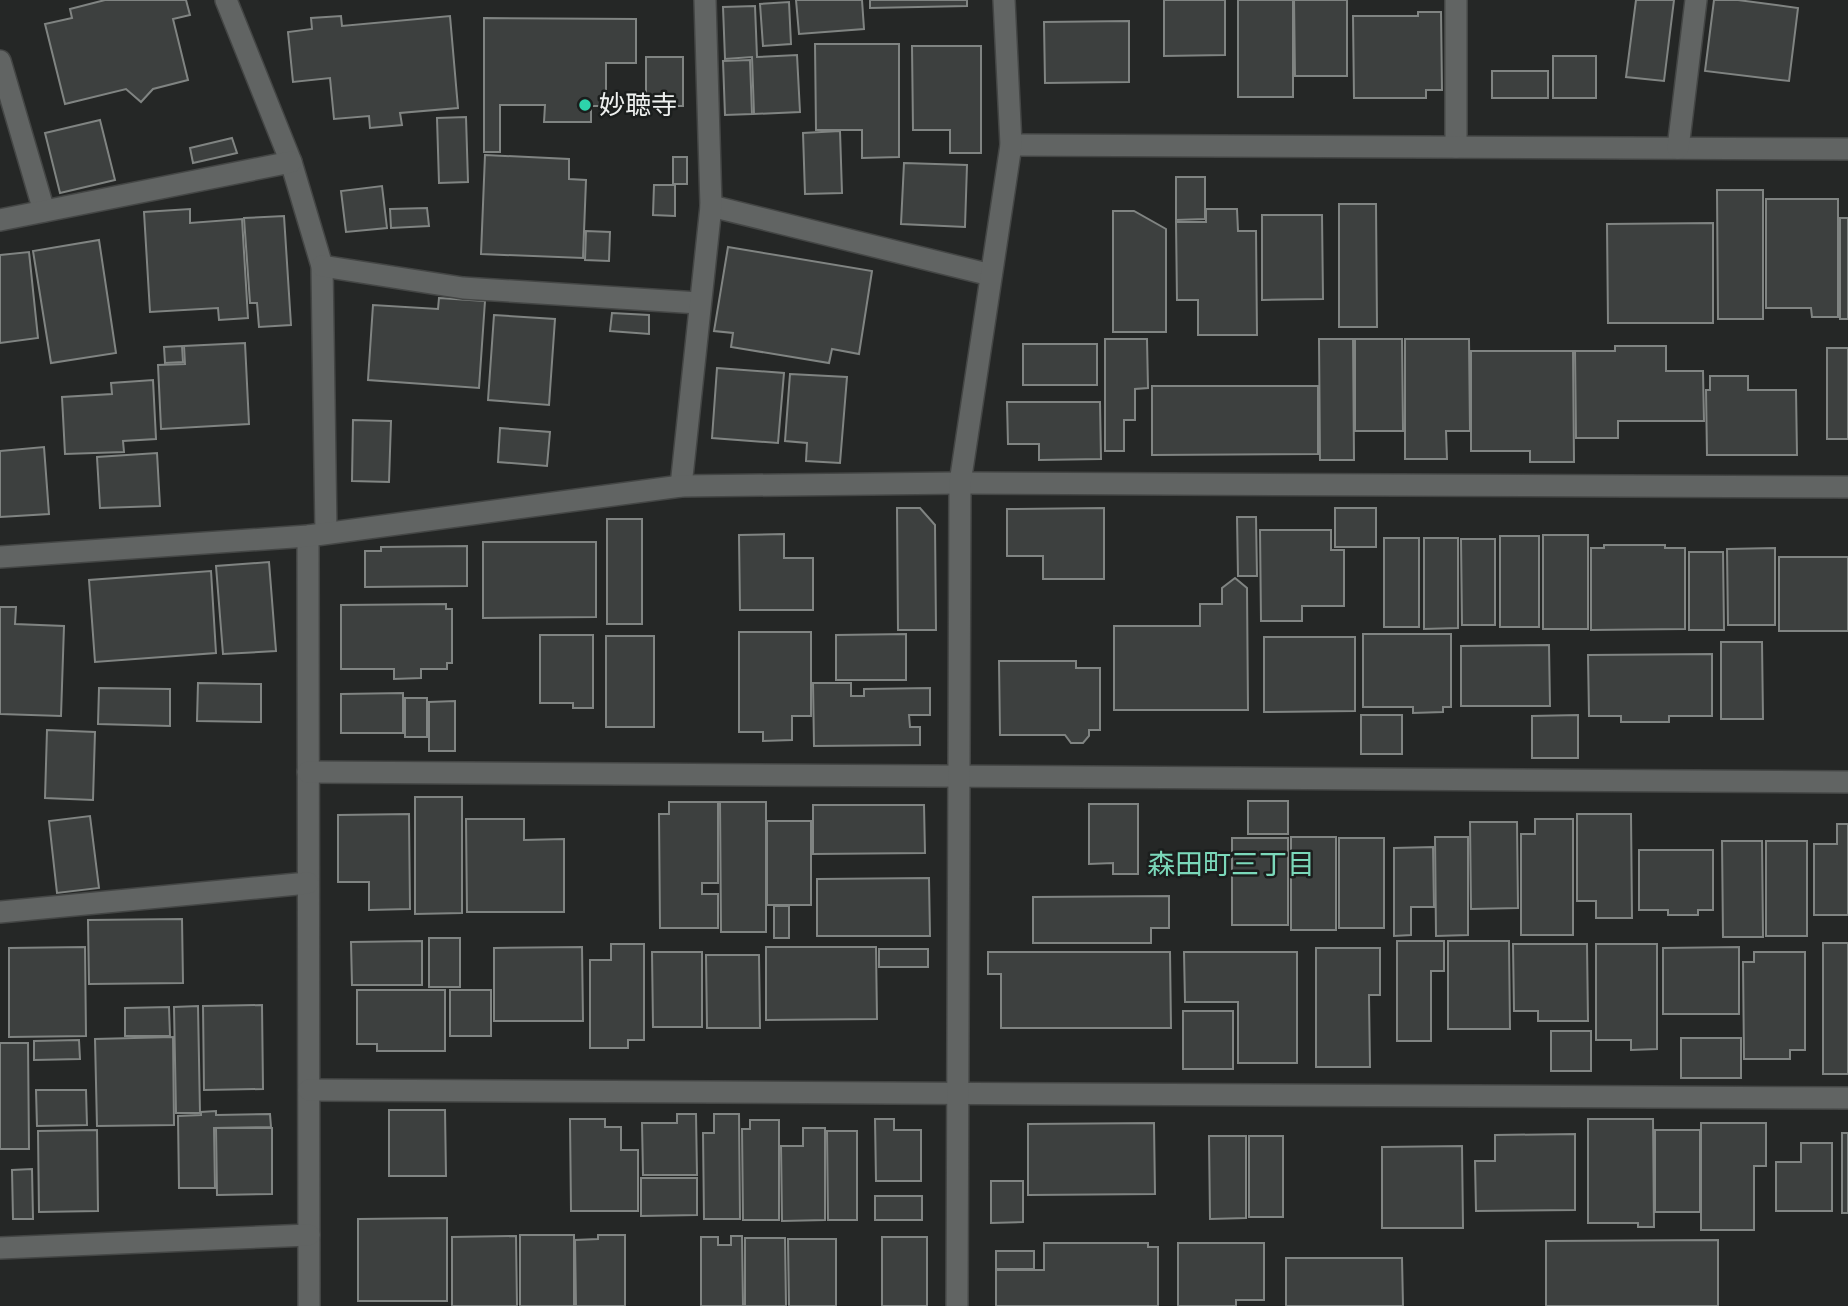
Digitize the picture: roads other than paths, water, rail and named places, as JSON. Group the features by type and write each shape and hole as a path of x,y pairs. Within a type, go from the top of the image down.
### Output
{"street":[{"path":"226,0 291,162 322,266 317,534 308,772 309,1306"},
{"path":"681,486 711,206 705,0"},
{"path":"957,1306 960,483 1011,145 1004,0"},
{"path":"1455,0 1455,147"},
{"path":"1678,148 1696,0"},
{"path":"0,61 44,211"},
{"path":"1011,145 1848,149"},
{"path":"0,220 291,162"},
{"path":"711,206 991,275"},
{"path":"322,266 463,288 699,303"},
{"path":"0,557 317,534 681,486 960,483 1848,487"},
{"path":"308,772 1848,782"},
{"path":"0,912 308,883"},
{"path":"309,1090 1848,1098"},
{"path":"0,1248 309,1235"}],"place":[{"name":"妙聴寺","path":"585,105"}],"district":[{"name":"森田町三丁目","path":"1231,864"}]}
